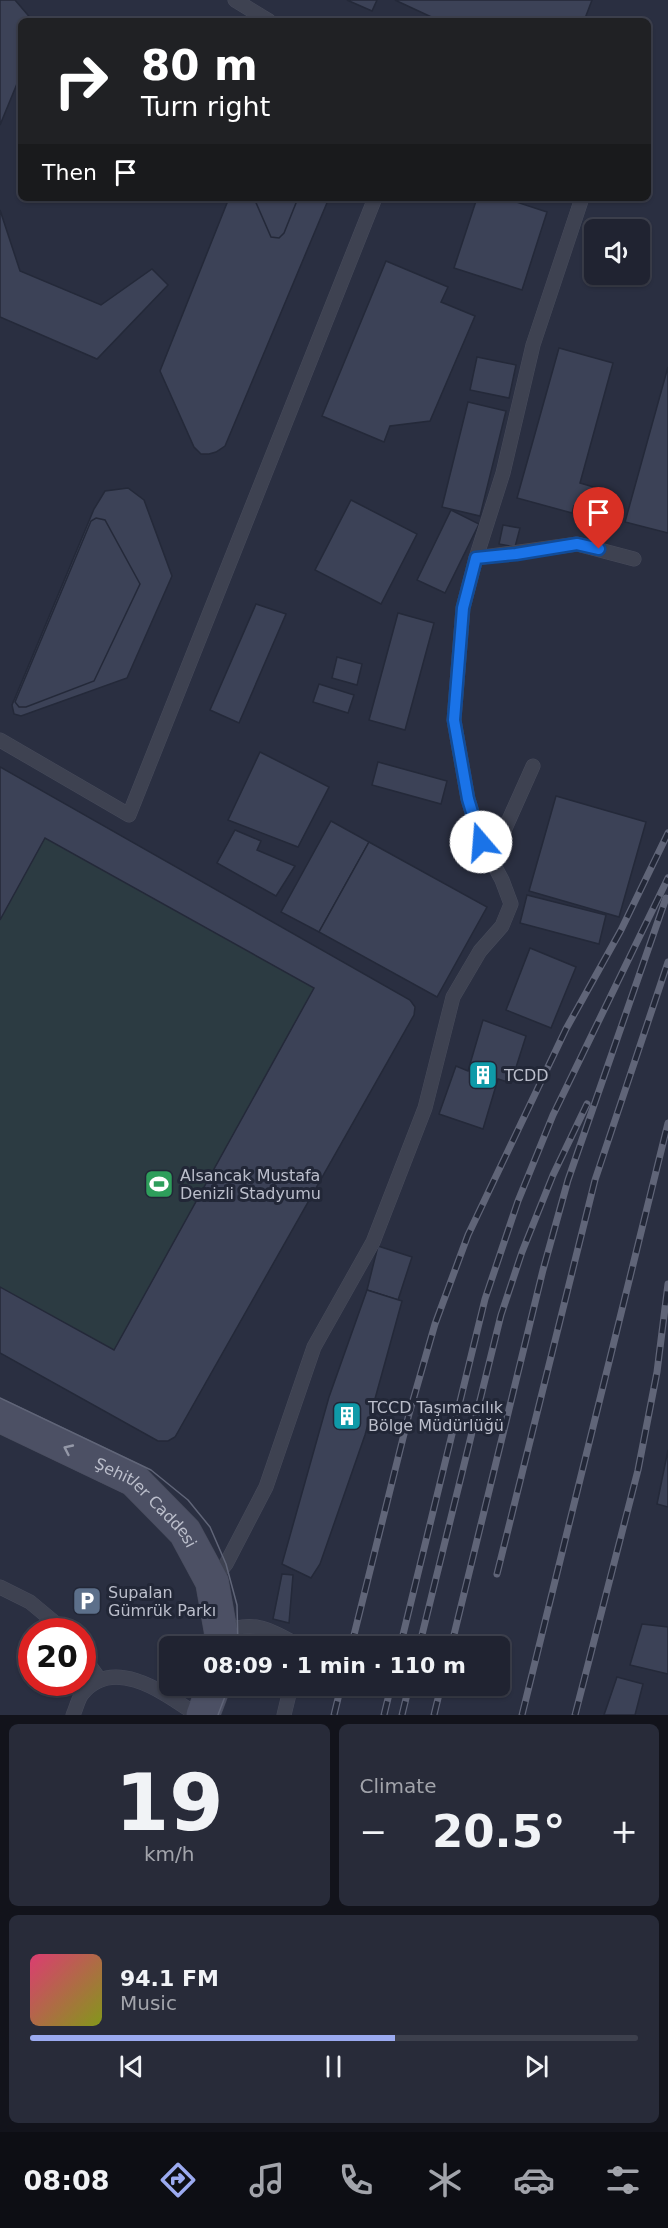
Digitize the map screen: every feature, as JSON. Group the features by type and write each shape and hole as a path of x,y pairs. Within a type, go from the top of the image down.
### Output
{"street":[{"name":"Şehitler Caddesi","path":"0,1416 134,1480 185,1532 212,1582 219,1636"},
{"path":"202,1715 210,1696"}],"lane":[{"path":"235,0 264,18"},
{"path":"0,740 129,815 374,201"},
{"path":"212,1582 226,1564 266,1487 314,1347 373,1242 425,1108 453,997 480,951 502,926 511,904 481,842 468,799 454,720 463,608 503,473 533,345 581,201"},
{"path":"476,558 577,544 634,559"},
{"path":"491,860 532,766"},
{"path":"0,1587 30,1602 49,1618"},
{"path":"225,1636 238,1626 269,1629 282,1636"},
{"path":"96,1674 100,1680"},
{"path":"73,1715 82,1694 100,1680 121,1675 160,1690 197,1715"},
{"path":"284,1715 289,1696"}],"shaded area":[{"name":"Alsancak Mustafa Denizli Stadyumu","path":"0,767 410,1000 415,1007 414,1015 175,1437 168,1441 158,1441 0,1353"}],"building":[{"path":"0,0 5,0 18,16 0,61"},
{"path":"0,0 15,0 30,18 18,18 18,81 0,125"},
{"path":"347,0 377,0 372,11"},
{"path":"395,0 592,0 585,18 434,18"},
{"path":"228,201 328,201 225,446 209,454 201,454 194,447 160,371"},
{"path":"255,201 297,201 284,233 279,238 271,237"},
{"path":"476,201 513,201 547,212 522,290 454,268"},
{"path":"0,210 20,271 101,305 152,269 168,285 97,359 0,317"},
{"path":"386,261 448,287 441,302 475,316 430,421 390,426 384,442 322,416"},
{"path":"559,348 613,363 580,483 607,491 601,513 574,506 572,513 517,498"},
{"path":"477,357 516,365 509,398 470,390"},
{"path":"668,367 668,533 625,522"},
{"path":"468,402 506,411 480,516 442,507"},
{"path":"128,488 144,500 172,576 127,678 21,716 14,714 12,705 94,509 105,491"},
{"path":"351,500 417,534 381,604 315,570"},
{"path":"451,510 479,524 445,593 417,580"},
{"path":"96,518 105,520 140,584 94,681 26,707 19,707 15,702 91,521"},
{"path":"503,525 520,528 515,547 499,544"},
{"path":"256,604 286,614 239,723 210,710"},
{"path":"398,613 434,623 405,730 369,720"},
{"path":"337,657 362,664 357,685 332,678"},
{"path":"319,684 354,695 348,713 313,702"},
{"path":"260,752 329,787 298,847 228,820"},
{"path":"378,762 447,781 441,804 372,785"},
{"name":"Alsancak Mustafa Denizli Stadyumu","path":"0,767 410,1000 415,1007 414,1015 175,1437 168,1441 158,1441 0,1353 0,1287 114,1350 314,988 45,838 0,920"},
{"path":"556,796 646,822 619,917 529,891"},
{"path":"331,821 369,842 319,932 281,912"},
{"path":"235,830 261,841 257,850 295,866 276,896 217,863"},
{"path":"369,842 487,907 437,997 319,932"},
{"path":"527,895 606,915 599,944 520,923"},
{"path":"530,948 576,967 551,1028 506,1010"},
{"name":"TCDD","path":"483,1020 526,1036 511,1083 498,1079 483,1129 439,1114 456,1066 468,1071"},
{"path":"378,1246 412,1257 398,1300 367,1290"},
{"name":"TCCD Taşımacılık Bölge Müdürlüğü","path":"367,1290 402,1301 365,1435 320,1564 311,1578 282,1564 329,1397"},
{"path":"668,1450 668,1507 657,1504"},
{"path":"282,1574 293,1575 289,1623 273,1619"},
{"path":"642,1624 668,1627 668,1674 630,1665"},
{"path":"617,1677 643,1684 635,1715 604,1715"}],"tram line":[{"path":"0,1398 151,1470 188,1500 210,1527 226,1564 237,1605 238,1636"},
{"path":"218,1715 225,1696"}],"railway":[{"path":"354,1636 409,1414 435,1324 468,1235 566,1029 621,930 668,833"},
{"path":"403,1636 485,1299 518,1201 553,1115 668,878"},
{"path":"454,1636 543,1270 568,1180 666,898"},
{"path":"497,1574 595,1180 668,962"},
{"path":"422,1636 501,1315 522,1252 553,1175 587,1104"},
{"path":"522,1715 668,1123"},
{"path":"575,1715 638,1470 657,1372 668,1284"},
{"path":"334,1715 339,1696"},
{"path":"384,1715 389,1696"},
{"path":"402,1715 407,1696"},
{"path":"434,1715 439,1696"}],"place":[{"name":"TCDD","path":"483,1075"},
{"name":"Alsancak Mustafa Denizli Stadyumu","path":"159,1184"},
{"name":"TCCD Taşımacılık Bölge Müdürlüğü","path":"347,1416"},
{"name":"Supalan Gümrük Parkı","path":"87,1601"}],"route":[{"path":"481,842 468,799 454,720 463,608 476,558 577,544 599,549"}]}
